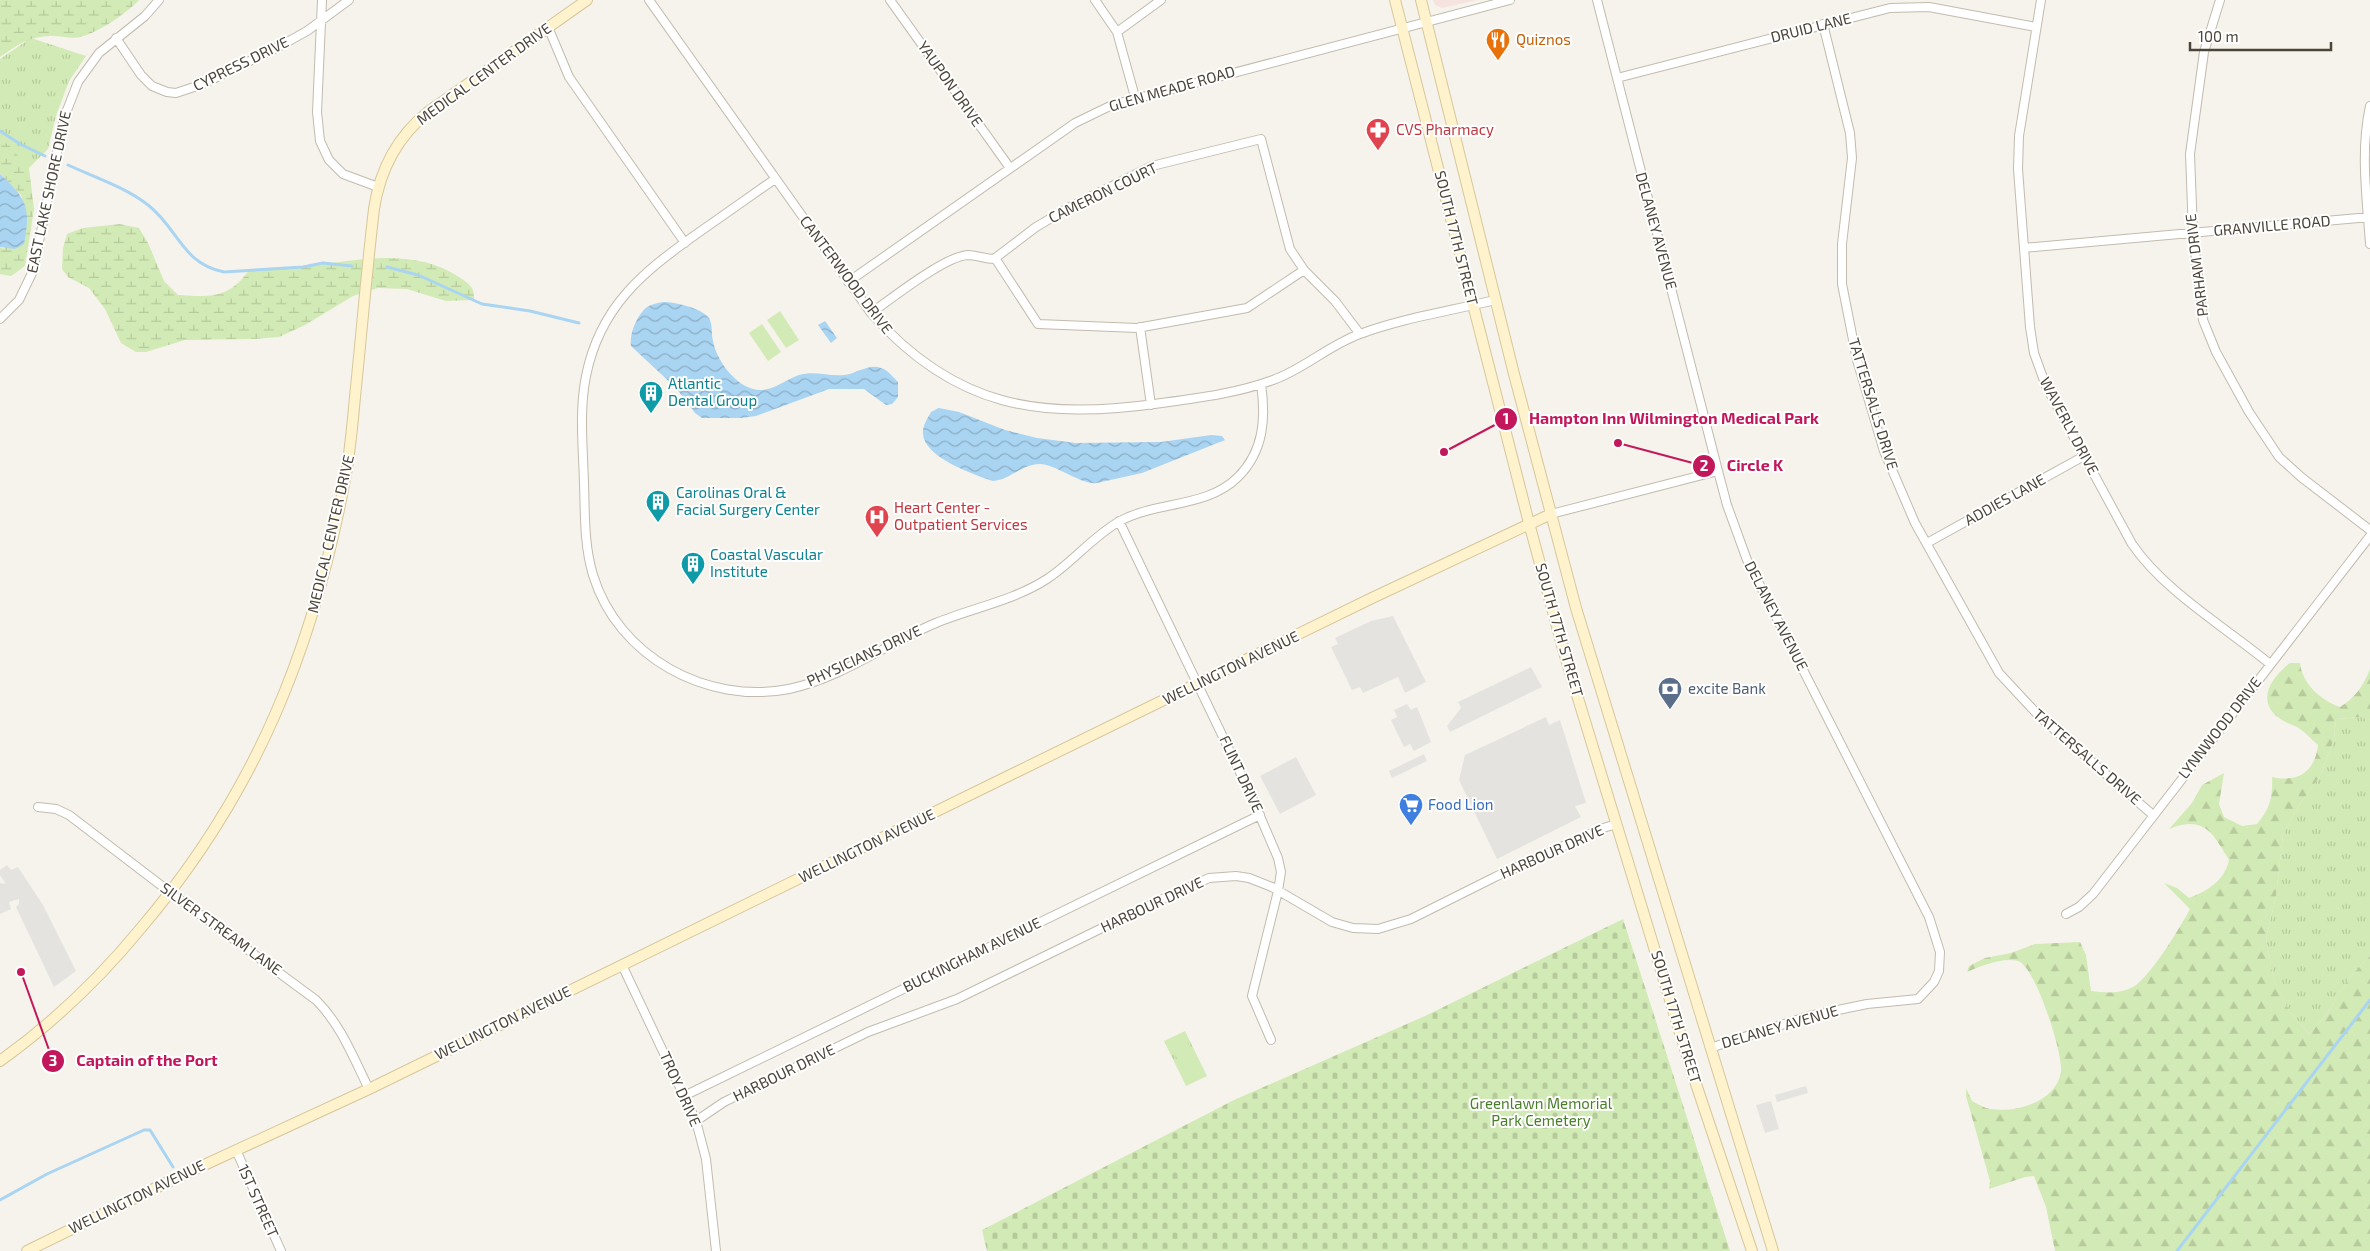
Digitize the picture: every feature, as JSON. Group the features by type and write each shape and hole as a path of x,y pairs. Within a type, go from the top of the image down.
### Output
{"street":[{"name":"EAST LAKE SHORE DRIVE","path":"0,320 19,300 33,271 61,133 71,96 91,63 116,38 145,16 159,0"},
{"path":"322,0 317,112 320,142 329,160 343,174 378,187"},
{"name":"CYPRESS DRIVE","path":"116,38 141,75 152,86 167,92 176,92 203,84 280,46 321,22 349,0"},
{"name":"MEDICAL CENTER DRIVE","path":"0,1061 39,1030 95,980 170,893 222,819 258,756 280,706 315,611 347,468 378,187 393,151 415,124 438,104 587,0"},
{"name":"CANTERWOOD DRIVE","path":"649,0 871,314 903,347 923,363 948,379 997,400 1034,408 1061,411 1151,405 1204,397 1261,384 1298,368 1360,334 1495,300"},
{"name":"YAUPON DRIVE","path":"890,0 1010,168"},
{"path":"1095,0 1117,32 1135,97"},
{"path":"1117,32 1162,0"},
{"name":"SOUTH 17TH STREET","path":"1395,0 1529,523 1564,649 1692,1072 1752,1251"},
{"name":"SOUTH 17TH STREET","path":"1420,0 1495,300 1592,664 1773,1251"},
{"name":"GLEN MEADE ROAD","path":"848,282 1075,123 1104,108 1135,97 1510,0"},
{"name":"DELANEY AVENUE","path":"1597,0 1726,505 1747,560 1929,917 1940,952 1939,971 1934,982 1918,999 1868,1004 1808,1016 1710,1048"},
{"name":"WAVERLY DRIVE","path":"2041,0 2018,150 2020,204 2030,327 2039,369 2046,386 2132,544 2154,572 2270,664"},
{"name":"PARHAM DRIVE","path":"2220,0 2204,52 2193,123 2190,178 2192,233 2203,320 2216,352 2249,412 2279,457 2370,530"},
{"name":"DRUID LANE","path":"1617,78 1823,24 1906,6 1929,7 2036,27"},
{"name":"TATTERSALLS DRIVE","path":"1823,24 1850,133 1851,178 1840,263 1842,284 1857,360 1884,451 1927,543 1990,660 2012,689 2040,717 2154,815"},
{"path":"548,27 570,77 685,243 775,179"},
{"path":"2370,106 2366,133 2365,161 2370,244"},
{"name":"CAMERON COURT","path":"995,258 1036,227 1152,166 1261,139 1290,249 1304,270 1335,301 1360,334"},
{"name":"GRANVILLE ROAD","path":"2024,248 2369,217"},
{"name":"PHYSICIANS DRIVE","path":"685,243 645,272 612,310 596,340 590,361 582,412 585,530 594,578 611,613 627,636 669,669 712,686 736,690 767,691 809,683 829,676 935,624 1002,601 1034,587 1060,569 1119,521 1147,510 1207,496 1220,491 1238,477 1253,458 1262,435 1264,407 1261,384"},
{"path":"871,314 927,274 958,257 968,255 984,259 995,258 1038,324 1140,327 1247,308 1304,270"},
{"path":"1140,327 1151,405"},
{"name":"ADDIES LANE","path":"1927,543 2084,456"},
{"name":"WELLINGTON AVENUE","path":"27,1251 369,1088 1529,523 1551,514 1718,471"},
{"name":"FLINT DRIVE","path":"1119,521 1198,683 1260,815 1278,858 1281,872 1278,891 1252,996 1271,1040"},
{"name":"LYNNWOOD DRIVE","path":"2066,914 2079,907 2093,894 2370,536"},
{"name":"SILVER STREAM LANE","path":"38,807 56,810 69,815 170,893 316,1000 328,1012 341,1032 369,1088"},
{"name":"BUCKINGHAM AVENUE","path":"684,1096 1260,815"},
{"name":"HARBOUR DRIVE","path":"696,1121 724,1102 868,1032 957,998 1209,878 1236,876 1249,878 1278,891 1332,922 1366,929 1387,927 1411,919 1505,873 1603,828 1617,824"},
{"name":"TROY DRIVE","path":"622,965 696,1121 706,1159 716,1251"},
{"name":"1ST STREET","path":"236,1150 281,1251"}],"shaded area":[{"path":"1433,0 1477,0 1442,8 1435,5"},
{"path":"1393,616 1426,682 1405,693 1398,677 1363,693 1360,687 1352,690 1331,647 1338,644 1335,638 1371,621"},
{"path":"1531,667 1542,687 1450,732 1447,726 1461,708 1458,702"},
{"path":"1407,704 1411,710 1417,707 1431,742 1414,751 1410,744 1404,747 1391,720 1397,717 1394,710"},
{"path":"1546,717 1549,725 1560,720 1586,803 1575,806 1581,817 1497,859 1459,780 1465,755"},
{"path":"1424,754 1427,761 1392,778 1389,771"},
{"path":"1296,757 1316,795 1280,814 1260,776"},
{"path":"7,865 11,870 18,867 43,905 76,971 54,987 16,907 19,904 19,899 9,902 11,909 0,914 0,883 6,884 0,875 0,870"},
{"path":"1806,1086 1808,1093 1777,1102 1775,1095"},
{"path":"1771,1101 1779,1129 1765,1133 1756,1105"}],"green space":[{"path":"0,0 139,0 112,22 87,35 77,38 38,37 18,45 0,57"},
{"path":"31,38 86,56 69,81 56,116 48,149 29,168 0,149 0,59"},
{"path":"0,141 8,144 29,168 34,209 25,266 11,276 0,274 0,247 4,249 26,210 21,195 0,174"},
{"path":"120,224 139,228 148,243 164,281 178,295 209,296 218,294 234,286 249,270 296,268 382,258 422,262 441,267 468,284 472,289 474,300 446,301 407,289 378,288 353,296 305,325 279,337 185,340 146,352 136,352 121,343 105,309 89,288 68,277 62,269 63,248 67,234 83,228"},
{"path":"780,311 799,340 786,348 767,320"},
{"path":"762,324 781,352 768,361 749,333"},
{"path":"2290,663 2300,663 2305,678 2314,691 2326,701 2340,707 2358,691 2370,669 2370,720 2361,717 2336,719 2334,739 2320,776 2295,811 2283,835 2276,896 2266,938 2274,981 2290,1012 2309,1034 2327,1014 2348,979 2370,956 2370,1251 2055,1251 2046,1207 2034,1176 2025,1177 1989,1189 1990,1181 1966,1096 1966,1088 1972,1101 1983,1107 2000,1110 2023,1107 2043,1098 2058,1082 2061,1072 2061,1063 2053,1031 2040,994 2025,966 2018,961 2005,960 1967,972 1969,966 1985,958 2011,953 2035,944 2080,942 2086,955 2091,991 2118,992 2133,987 2140,982 2164,951 2190,909 2164,883 2177,888 2189,898 2215,884 2227,867 2229,860 2212,834 2206,829 2199,825 2191,824 2169,829 2192,803 2202,785 2224,773 2219,804 2224,817 2242,826 2257,824 2270,802 2272,777 2290,778 2298,776 2304,773 2313,762 2318,745 2300,729 2279,718 2268,704 2267,696 2272,682"},
{"path":"2361,717 2370,720 2370,956 2348,979 2327,1014 2309,1034 2290,1012 2274,981 2266,938 2276,896 2283,835 2295,811 2320,776 2334,739 2336,719"},
{"name":"Greenlawn Memorial Park Cemetery","path":"1623,919 1730,1251 987,1251 982,1230 1234,1100 1425,1016"},
{"path":"1185,1031 1207,1076 1186,1086 1164,1041"},
{"path":"1186,1039 1201,1070 1186,1077 1171,1046"}],"water":[{"path":"0,174 21,197 27,212 24,244 15,249 0,247"},
{"path":"663,302 681,304 705,314 711,323 713,341 722,363 739,382 753,389 765,390 799,375 816,373 844,375 876,367 886,370 898,382 898,397 892,404 886,405 864,389 829,389 756,416 702,418 695,413 676,388 631,346 633,330 643,310 653,304"},
{"path":"825,321 837,338 831,343 818,325"},
{"path":"939,408 959,412 1005,430 1037,438 1076,443 1161,442 1211,435 1222,436 1225,440 1142,473 1097,483 1084,481 1048,465 1041,464 1028,466 1005,478 993,481 951,464 932,450 926,442 923,434 925,423 931,412"}],"waterway":[{"path":"0,131 20,144 45,156"},
{"path":"68,165 119,188 148,205 167,224 189,253 210,268 224,272 303,267 323,263 352,266"},
{"path":"387,267 418,275 482,304 530,311 579,323"},
{"path":"2177,1251 2370,1000"},
{"path":"0,1200 47,1174 144,1130 150,1130 173,1167"}],"place":[{"name":"Quiznos","path":"1498,61"},
{"name":"CVS Pharmacy","path":"1378,151"},
{"name":"Atlantic Dental Group","path":"651,414"},
{"name":"Circle K","path":"1618,443"},
{"name":"Hampton Inn Wilmington Medical Park","path":"1444,452"},
{"name":"Carolinas Oral & Facial Surgery Center","path":"658,523"},
{"name":"Heart Center - Outpatient Services","path":"877,538"},
{"name":"Coastal Vascular Institute","path":"693,585"},
{"name":"excite Bank","path":"1670,710"},
{"name":"Food Lion","path":"1411,826"},
{"name":"Captain of the Port","path":"21,972"}]}
